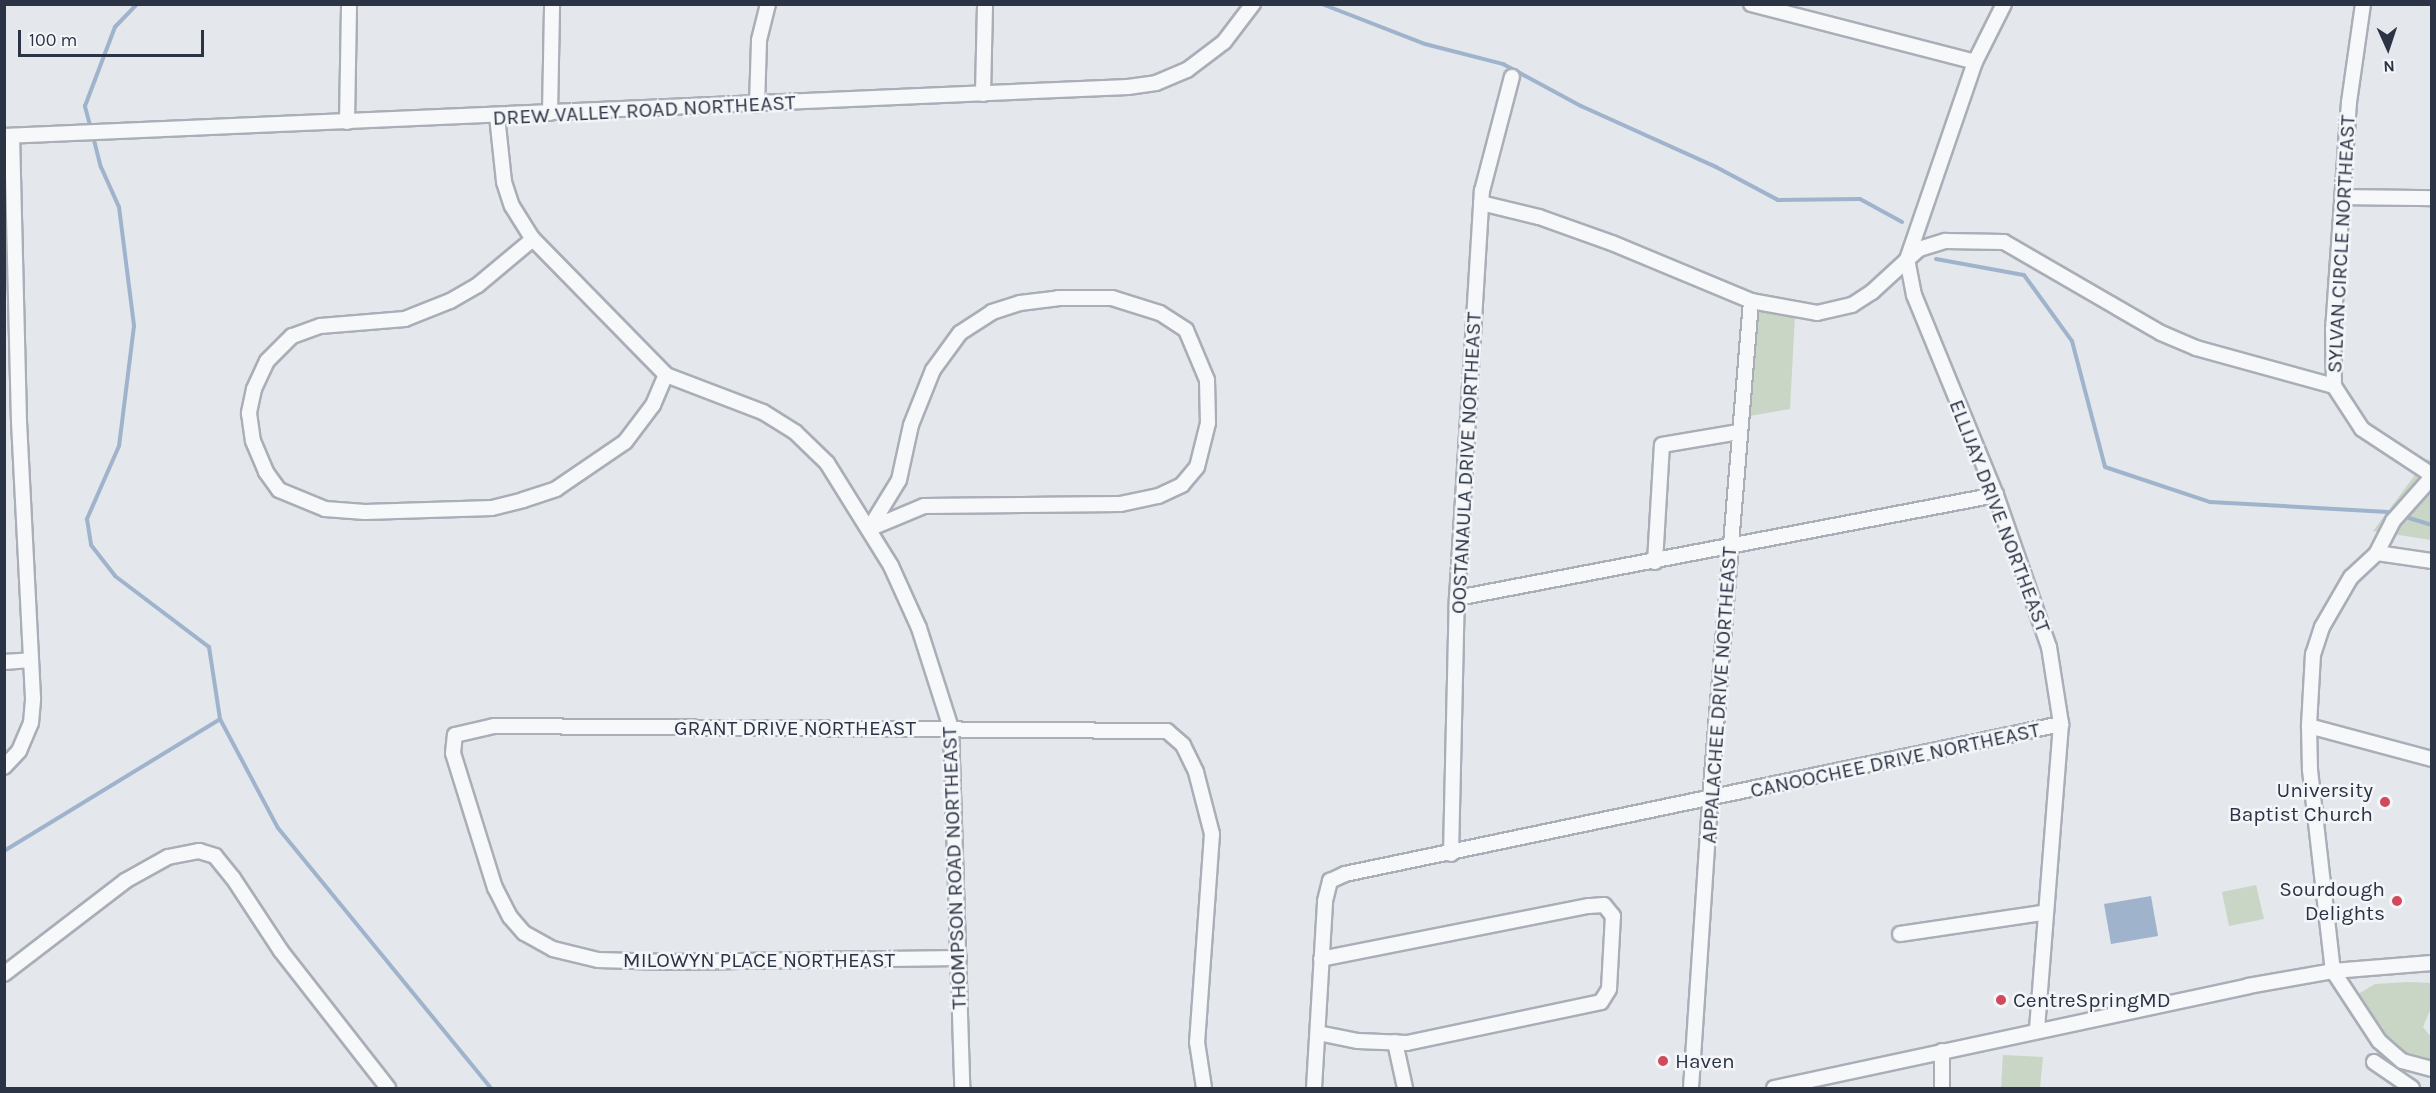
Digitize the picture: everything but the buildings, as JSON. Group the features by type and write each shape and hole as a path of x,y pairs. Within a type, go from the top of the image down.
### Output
{"street":[{"path":"347,122 349,4"},
{"path":"550,113 552,4"},
{"path":"757,105 759,40 768,4"},
{"path":"983,94 985,4"},
{"name":"DREW VALLEY ROAD NORTHEAST","path":"8,136 757,105 1156,83 1186,70 1224,42 1253,4"},
{"path":"1751,4 1975,62"},
{"path":"1907,259 1975,62 2004,4"},
{"name":"SYLVAN CIRCLE NORTHEAST","path":"2363,4 2349,102 2333,329 2334,386 2362,429 2432,476"},
{"name":"OOSTANAULA DRIVE NORTHEAST","path":"1451,854 1457,598 1481,203 1485,170 1512,77"},
{"name":"THOMPSON ROAD NORTHEAST","path":"497,116 504,182 512,206 533,239 666,375 763,412 795,432 827,463 891,566 919,628 951,728 962,1089"},
{"path":"4,767 19,751 31,723 31,660 8,136"},
{"path":"2344,197 2432,198"},
{"path":"1481,203 1539,217 1612,243 1751,301 1817,314 1852,305 1872,292 1919,249 1946,242 2004,242 2161,333 2196,348 2334,386"},
{"path":"533,239 478,285 450,301 405,319 320,326 292,336 267,361 254,389 249,413 253,441 266,472 279,490 325,509 365,512 492,508 523,501 556,489 625,442 653,405 666,375"},
{"name":"ELLIJAY DRIVE NORTHEAST","path":"1907,259 1914,295 1996,495 2037,602 2049,647 2061,724 2043,913 2037,1029"},
{"path":"1112,298 1160,313 1186,330 1207,380 1208,423 1197,467 1182,485 1158,496 1120,504 924,506 869,529 899,480 911,425 933,369 960,333 993,312 1020,303 1112,298"},
{"name":"APPALACHEE DRIVE NORTHEAST","path":"1691,1089 1710,800 1751,301"},
{"path":"4,421 19,421"},
{"path":"1655,562 1662,445 1739,432"},
{"path":"2432,476 2393,521 2377,553 2351,577 2322,627 2313,654 2309,726 2310,770 2333,970 2379,1041 2402,1061 2432,1069"},
{"path":"1457,598 1730,548 1996,495"},
{"path":"2377,553 2432,561"},
{"path":"4,662 31,660"},
{"name":"CANOOCHEE DRIVE NORTHEAST","path":"1321,958 1330,881 1376,868 1710,800 2061,724"},
{"name":"GRANT DRIVE NORTHEAST","path":"559,951 524,933 510,917 495,888 453,753 455,735 467,730 520,726 1167,731 1184,744 1196,772 1212,834 1197,1042 1204,1089"},
{"path":"2309,726 2432,759"},
{"path":"4,974 125,880 168,857 200,851 215,856 233,878 280,951 388,1089"},
{"path":"1314,1089 1321,958 1588,906 1604,905 1613,916 1609,989 1601,1002 1395,1042 1318,1033"},
{"path":"1900,934 2043,913"},
{"name":"MILOWYN PLACE NORTHEAST","path":"559,951 598,960 656,962 959,958"},
{"path":"1774,1089 2037,1029 2333,970 2432,963"},
{"path":"1395,1042 1405,1089"},
{"path":"1942,1051 1942,1089"},
{"path":"2374,1062 2412,1089"}],"green space":[{"path":"1755,307 1795,315 1790,409 1749,416"},
{"path":"2427,459 2431,461 2431,540 2373,531"},
{"path":"2256,885 2264,919 2229,926 2222,892"},
{"path":"2431,983 2431,1008 2423,1027 2431,1037 2431,1063 2404,1054 2382,1035 2355,996 2375,984"},
{"path":"2003,1055 2043,1057 2040,1088 2001,1088"}],"water":[{"path":"2151,896 2158,936 2111,944 2104,904"}],"waterway":[{"path":"91,129 85,106 115,27 137,4"},
{"path":"1322,4 1425,44 1503,64 1581,106 1716,167 1778,200 1860,199 1902,222"},
{"path":"93,136 101,167 119,207 134,326 119,446 87,519 91,545 115,576 209,647 220,719 278,828 491,1088"},
{"path":"1936,259 2024,275 2072,341 2105,467 2210,502 2388,512"},
{"path":"2409,518 2432,525"},
{"path":"4,851 220,719"}],"place":[{"name":"University Baptist Church","path":"2385,802"},
{"name":"Sourdough Delights","path":"2397,901"},
{"name":"CentreSpringMD","path":"2001,1000"},
{"name":"Haven","path":"1663,1061"}]}
